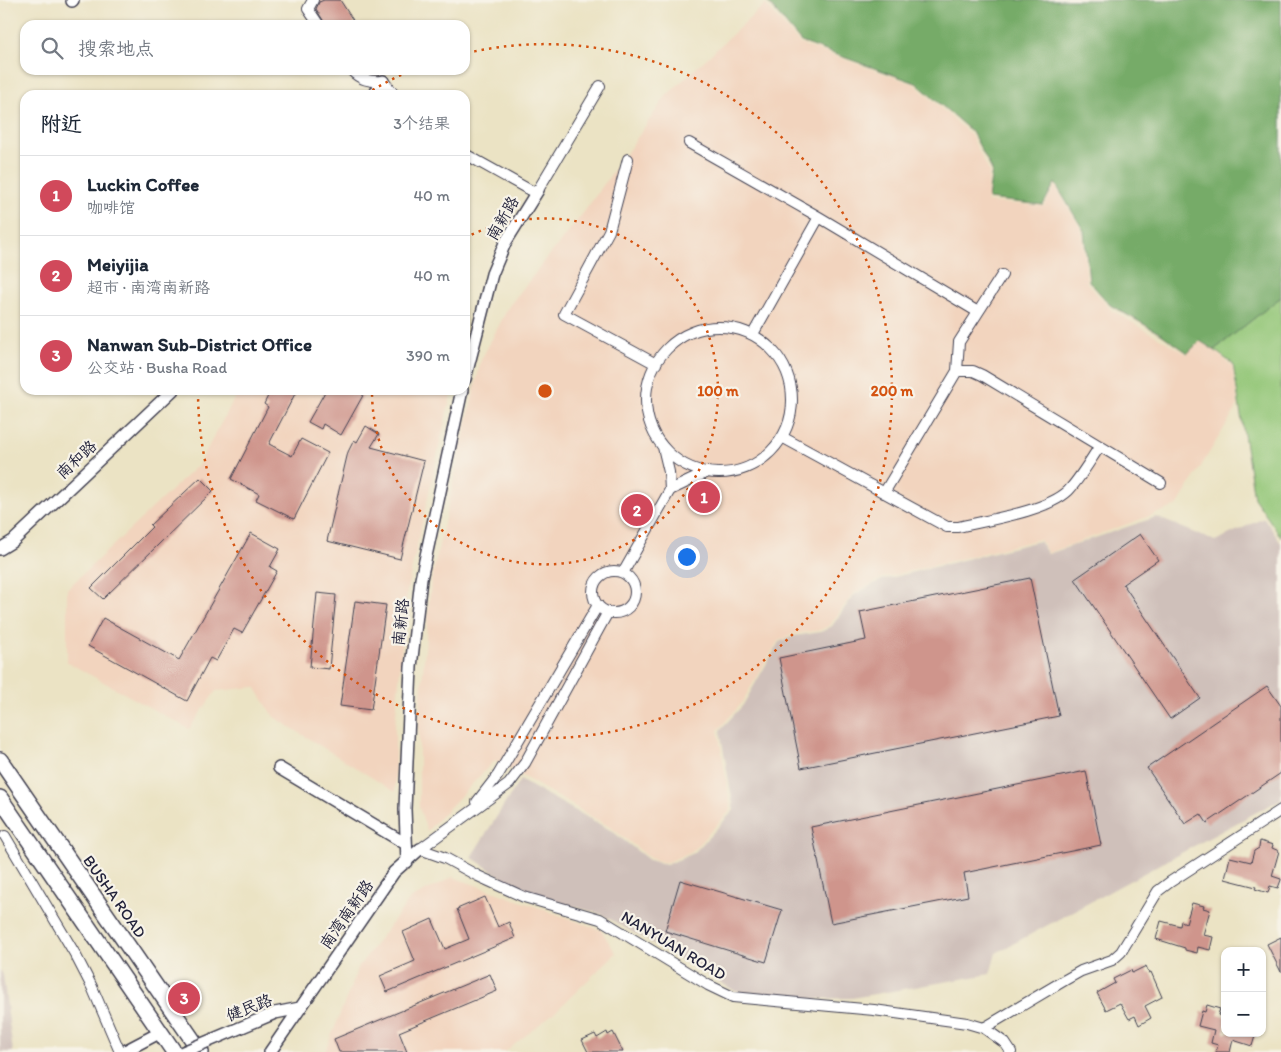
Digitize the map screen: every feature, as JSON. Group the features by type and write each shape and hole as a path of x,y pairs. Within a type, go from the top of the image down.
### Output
{"main road":[{"name":"BUSHA ROAD","path":"0,760 201,1052"},
{"path":"0,798 174,1052"}],"street":[{"path":"313,0 308,9 316,20"},
{"path":"357,75 363,80 383,82 390,90"},
{"path":"377,90 383,82"},
{"path":"470,157 536,192 600,86"},
{"path":"689,143 819,217 978,312"},
{"path":"628,159 609,231 564,314 656,364"},
{"name":"南新路","path":"470,359 492,274 505,243 536,192"},
{"path":"753,334 819,217"},
{"path":"884,493 957,371 959,342 1002,275"},
{"path":"716,326 730,327 753,334 774,351 784,366 790,382 792,407 788,424 782,437 767,455 746,468 732,472 708,472 684,464 664,447 654,431 647,410 648,386 656,364 671,344 692,332 716,326"},
{"path":"957,371 974,371 982,375 1161,483"},
{"name":"南和路","path":"0,549 13,541 168,395"},
{"name":"南新路","path":"407,862 405,809 411,667 421,579 461,395"},
{"path":"782,437 948,527 958,527 1024,511 1052,502 1068,491 1100,446"},
{"path":"623,573 670,490 664,447"},
{"path":"670,490 708,472"},
{"path":"616,571 623,573 633,583 634,596 631,604 622,611 608,612 598,605 593,594 596,581 605,573 616,571"},
{"name":"南湾南新路","path":"469,812 498,775 598,605"},
{"name":"南湾南新路","path":"270,1052 394,872 420,849 509,784 525,763 608,612"},
{"path":"279,768 406,844"},
{"path":"1011,1052 1005,1043 984,1028 1081,971 1112,960 1121,952 1158,892 1170,882 1281,810"},
{"path":"20,828 3,836 75,954 122,1052 160,1032"},
{"name":"NANYUAN ROAD","path":"420,849 445,858 478,876 524,897 600,918 708,985 733,997 874,1010 967,1023 984,1028"},
{"name":"健民路","path":"183,1052 275,1013 300,1008"}],"shaded area":[{"path":"765,4 800,44 914,84 970,134 989,171 987,202 1044,206 1055,186 1082,231 1087,283 1111,310 1187,354 1200,342 1213,350 1232,366 1238,405 1177,506 1048,553 1040,539 882,578 852,595 830,625 820,630 794,634 778,641 741,704 718,730 731,810 692,851 666,863 650,858 613,829 495,760 427,831 419,807 419,718 431,581 481,360 509,306 584,212 666,96"},
{"path":"236,395 451,395 407,590 395,726 395,792 274,717 255,687 216,691 189,729 67,662 67,589 199,464"},
{"path":"1156,517 1215,541 1264,518 1281,543 1281,799 996,953 990,974 852,998 808,999 735,991 601,914 524,892 471,857 520,780 612,831 649,860 666,865 694,853 734,810 720,730 743,705 779,642 794,636 821,632 832,626 853,596 882,580 1039,541 1048,554"},
{"path":"453,877 601,930 616,953 556,1011 505,1052 325,1052 359,966 410,899"},
{"path":"0,970 3,975 13,1052 0,1052"}],"green space":[{"path":"766,0 1281,0 1281,297 1214,350 1200,341 1188,353 1161,334 1110,305 1089,281 1084,231 1055,183 1043,205 988,199 992,170 972,132 916,83 801,42"},
{"path":"1281,297 1281,537 1254,498 1233,364 1214,350"}],"building":[{"path":"324,0 340,0 353,20 323,20 316,9 319,2"},
{"path":"268,395 294,395 269,444 292,456 301,439 328,453 294,519 256,500 259,494 231,479 268,407 264,404"},
{"path":"323,395 363,395 341,435 323,424 321,429 308,422"},
{"path":"366,426 379,434 371,447 424,461 400,559 327,541 348,452 354,440 357,442"},
{"path":"200,478 213,491 103,599 91,588 152,527 150,525"},
{"path":"251,533 280,549 270,567 277,571 242,633 234,629 216,661 210,658 187,701 88,646 103,618 179,660"},
{"path":"1140,534 1158,560 1123,584 1200,698 1170,719 1075,579"},
{"path":"1030,578 1059,716 801,768 779,658 866,640 860,612"},
{"path":"317,593 336,595 329,669 310,667"},
{"path":"355,601 386,605 371,710 340,706"},
{"path":"1267,686 1281,706 1281,773 1207,823 1201,814 1185,824 1147,768"},
{"path":"1086,771 1101,845 964,873 968,896 831,923 811,827"},
{"path":"1260,841 1273,845 1272,848 1279,851 1272,876 1281,880 1278,888 1270,886 1268,893 1255,889 1256,887 1225,879 1230,857 1251,862 1254,851 1259,848"},
{"path":"680,880 782,910 766,962 665,931"},
{"path":"485,897 498,927 509,922 515,938 387,992 380,976 415,961 403,932 432,919 445,949 469,939 457,909"},
{"path":"1192,903 1204,906 1203,908 1210,910 1203,935 1213,937 1210,950 1198,947 1197,953 1156,939 1161,921 1180,926 1181,921 1186,923"},
{"path":"1281,937 1281,972 1267,944"},
{"path":"1146,966 1149,973 1151,972 1162,997 1145,1006 1151,1018 1139,1025 1135,1016 1129,1019 1120,1003 1106,1010 1097,993 1115,983 1113,979 1131,970 1132,973"},
{"path":"490,974 497,991 399,1032 407,1052 339,1052 334,1039"},
{"path":"1207,1005 1220,1009 1218,1015 1221,1016 1221,1037 1255,1037 1252,1046 1233,1040 1230,1052 1216,1052 1218,1045 1211,1043 1214,1030 1198,1026 1202,1011 1205,1012"},
{"path":"607,1032 608,1035 613,1032 623,1052 588,1052 582,1040 595,1034 597,1038"}],"place":[{"name":"Luckin Coffee","path":"704,497"},
{"name":"Meiyijia","path":"637,510"},
{"name":"Nanwan Sub-District Office","path":"184,998"}]}
